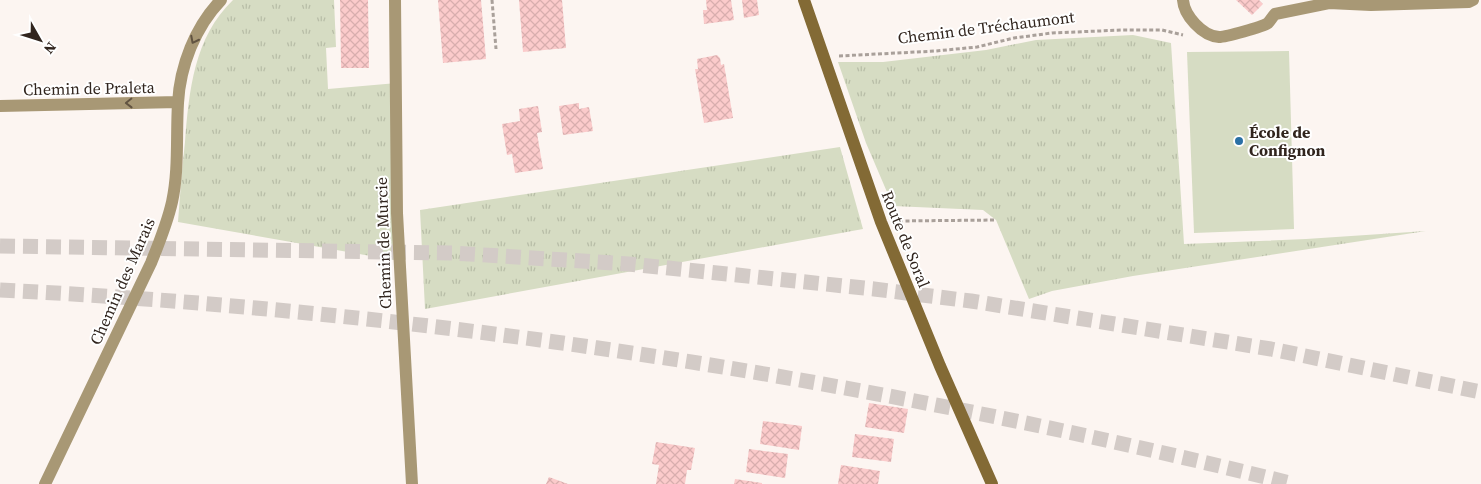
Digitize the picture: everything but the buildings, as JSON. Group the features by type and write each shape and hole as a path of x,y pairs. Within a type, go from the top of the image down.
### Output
{"street":[{"name":"Chemin des Marais","path":"45,484 146,272 164,230 172,202 177,161 178,102 182,77 190,49 202,24 221,0"},
{"name":"Chemin de Murcie","path":"395,0 398,223 412,484"},
{"name":"Route de Soral","path":"804,0 881,222 940,366 992,484"},
{"path":"1183,0 1184,9 1191,20 1201,29 1218,37 1235,34 1268,23 1275,14 1329,3 1372,5 1469,2 1473,0"},
{"name":"Chemin de Praleta","path":"0,106 178,102"}],"path":[{"path":"492,0 496,49"},
{"name":"Chemin de Tréchaumont","path":"824,59 846,54 889,54 977,47 1014,38 1052,33 1162,30 1191,37"},
{"path":"881,222 996,220"}],"green space":[{"path":"233,0 334,0 336,47 326,48 328,89 397,83 399,261 178,222 189,103 196,66 210,31 220,15"},
{"path":"1133,35 1171,43 1184,244 1306,239 1426,231 1133,276 1052,291 1029,299 996,220 983,210 893,206 866,143 838,62 883,62 986,50 1036,40"},
{"path":"1289,51 1294,229 1194,233 1187,52"},
{"path":"840,147 863,229 425,309 420,210"}],"tunnel":[{"path":"0,246 453,253 629,264 971,301 1271,349 1481,392"},
{"path":"0,290 164,300 327,315 489,333 652,356 813,382 974,412 1134,446 1294,484"}],"place":[{"name":"École de Confignon","path":"1239,141"}]}
